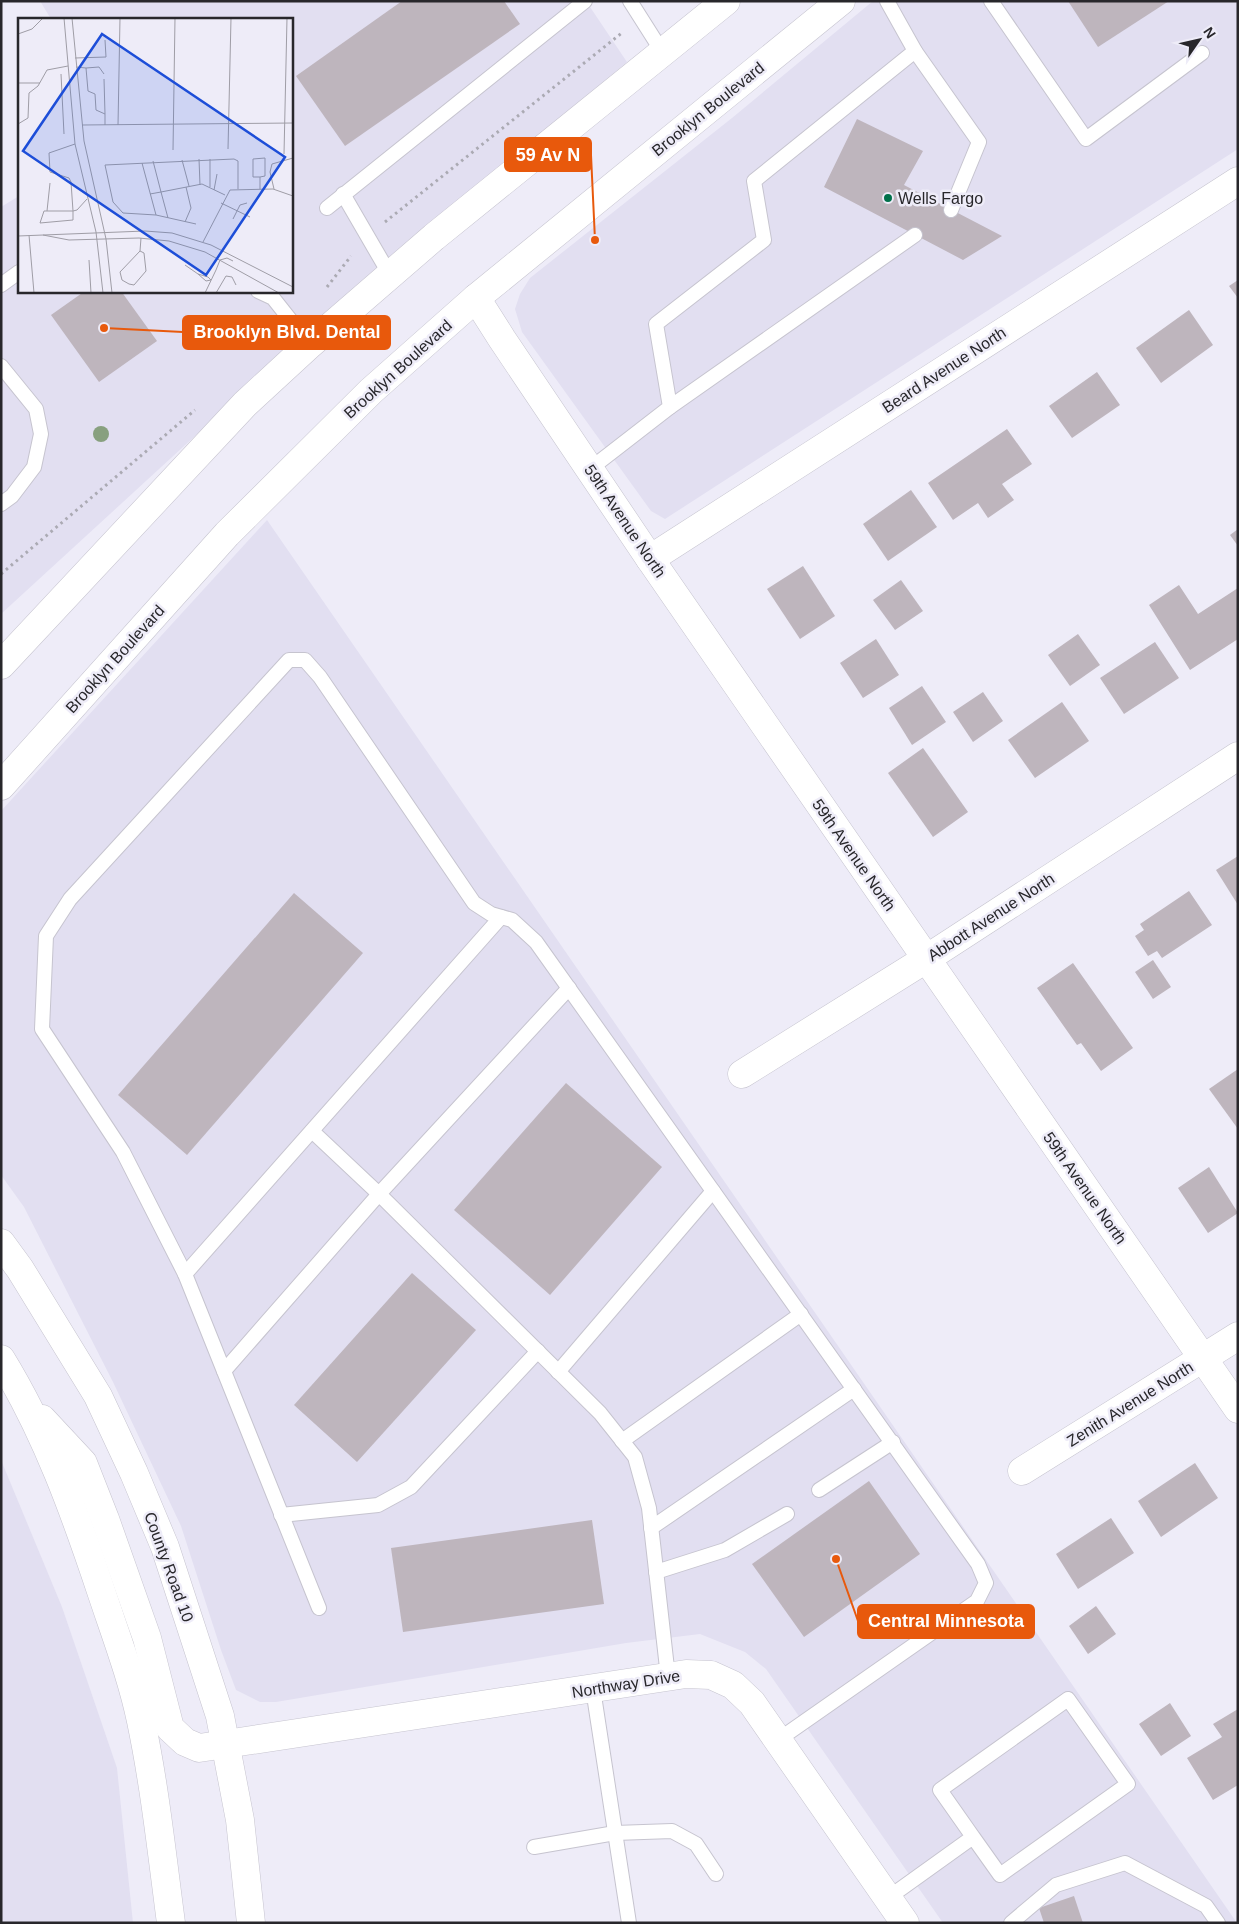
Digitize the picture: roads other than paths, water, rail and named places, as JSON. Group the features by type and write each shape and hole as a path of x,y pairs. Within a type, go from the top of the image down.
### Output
{"main road":[{"path":"1,665 245,404 308,346 390,275 726,1"},
{"name":"Brooklyn Boulevard","path":"1,786 226,534 371,391 476,298 840,1"},
{"name":"Beard Avenue North","path":"650,559 1238,181"},
{"name":"59th Avenue North","path":"476,298 650,559 1238,1409"},
{"name":"Abbott Avenue North","path":"742,1074 926,959 1238,756"},
{"name":"County Road 10","path":"1,1243 20,1269 98,1396 134,1473 168,1556 220,1716 240,1820 251,1923"},
{"name":"Zenith Avenue North","path":"1022,1471 1238,1336"},
{"path":"1,1359 40,1431 66,1491 126,1667 141,1719 156,1806 171,1923"},
{"name":"Northway Drive","path":"24,1400 83,1463 106,1519 147,1638 170,1728 185,1742 199,1748 686,1674 711,1675 733,1685 752,1703 905,1923"}],"lane":[{"path":"327,208 585,1"},
{"path":"630,1 663,53"},
{"path":"887,1 915,51 979,142 951,210"},
{"path":"991,1 1086,139 1202,53"},
{"path":"670,407 656,324 764,240 754,181 915,51"},
{"path":"343,194 390,275"},
{"path":"590,470 670,407 915,235"},
{"path":"1,285 18,273"},
{"path":"260,292 273,298 308,346"},
{"path":"1,366 36,409 41,434 34,467 12,496 1,504"},
{"path":"319,1608 185,1274 123,1152 42,1029 46,936 70,899 288,660 305,660 320,677 474,903 491,914 512,920 536,942 978,1564 986,1583 977,1601 778,1740"},
{"path":"185,1274 501,917"},
{"path":"224,1371 379,1194 569,988"},
{"path":"312,1131 379,1194 600,1413 635,1456 650,1508 668,1677"},
{"path":"558,1372 713,1191"},
{"path":"622,1440 800,1314"},
{"path":"282,1515 378,1504 411,1487 538,1351"},
{"path":"651,1528 854,1388"},
{"path":"819,1490 892,1442"},
{"path":"656,1572 725,1550 787,1514"},
{"path":"592,1688 629,1923"},
{"path":"1068,1699 1128,1784 1000,1875 973,1837 940,1790 1068,1699"},
{"path":"534,1847 615,1833 672,1831 696,1844 716,1874"},
{"path":"888,1898 973,1837"},
{"path":"1011,1923 1056,1885 1125,1863 1206,1906 1218,1923"}],"place":[{"name":"Wells Fargo","path":"888,198"},
{"name":"59 Av N","path":"595,240"},
{"name":"Brooklyn Blvd. Dental","path":"104,328"},
{"name":"Central Minnesota","path":"836,1559"}]}
